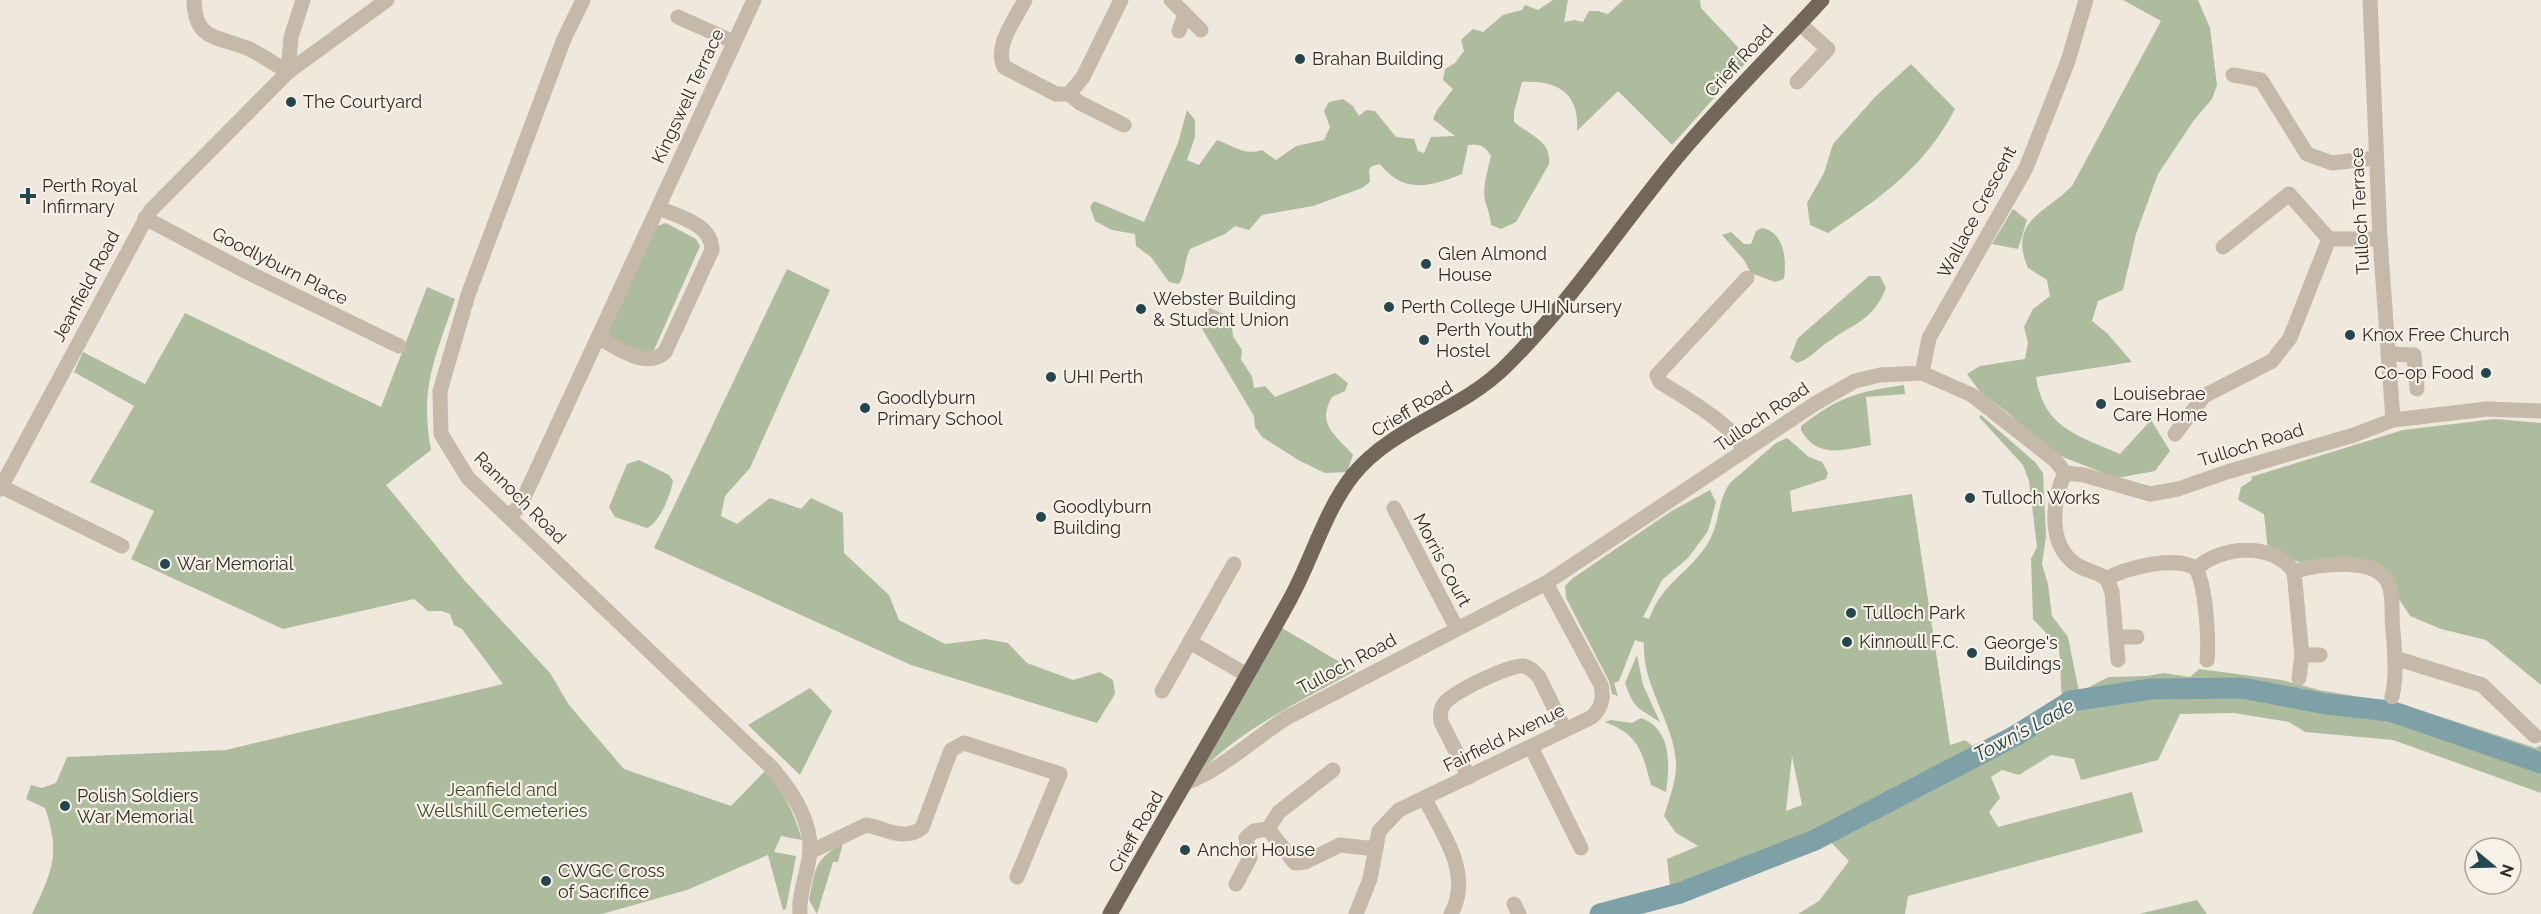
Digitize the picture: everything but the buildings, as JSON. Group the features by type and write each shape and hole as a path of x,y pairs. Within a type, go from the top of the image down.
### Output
{"main road":[{"name":"Crieff Road","path":"1110,914 1188,782 1303,576 1332,508 1355,473 1371,456 1395,439 1472,395 1508,365 1578,286 1679,156 1822,0"}],"street":[{"path":"194,0 198,25 209,35 221,42 247,49 288,72 288,55 303,0"},
{"name":"Jeanfield Road","path":"1,488 145,218 177,182 288,72 387,0"},
{"name":"Rannoch Road","path":"583,0 564,39 468,295 440,391 441,434 468,478 509,514 772,768 792,791 805,824 810,852 799,904 800,914"},
{"name":"Kingswell Terrace","path":"509,514 516,510 526,493 754,0"},
{"path":"1025,0 1002,46 1001,57 1004,67 1056,94 1069,94 1080,103 1124,125"},
{"path":"1069,94 1083,77 1121,0"},
{"path":"1171,0 1201,30"},
{"name":"Wallace Crescent","path":"1922,373 1929,338 2026,168 2068,61 2086,0"},
{"name":"Tulloch Terrace","path":"2370,0 2380,239 2393,420"},
{"path":"1179,31 1185,14"},
{"path":"678,17 734,42"},
{"path":"1797,82 1828,49 1800,24"},
{"path":"2233,75 2260,80 2307,154 2332,163 2376,158"},
{"path":"2223,247 2289,194 2329,239 2380,239"},
{"path":"599,338 647,361 657,360 665,352 712,250 712,238 704,229 659,208"},
{"name":"Goodlyburn Place","path":"145,218 241,269 399,346"},
{"path":"2175,434 2204,396 2272,361 2290,338 2329,239"},
{"path":"1743,452 1742,446 1732,434 1707,413 1660,382 1657,375 1747,278"},
{"path":"2388,354 2414,355 2417,389"},
{"name":"Tulloch Road","path":"1188,782 1214,772 1255,737 1288,717 1546,583 1816,403 1855,381 1880,375 1922,373 1972,395 2056,461 2065,473 2084,475 2150,494 2178,489 2227,472 2354,435 2393,420 2487,409 2541,411"},
{"path":"2065,473 2054,505 2060,545 2075,564 2107,579 2112,592 2112,614 2117,637 2118,660"},
{"path":"1,488 122,546"},
{"name":"Morris Court","path":"1394,508 1457,629"},
{"path":"2196,569 2215,556 2262,551 2284,559 2294,572 2302,655 2299,678"},
{"path":"2107,579 2128,568 2174,561 2185,562 2196,569 2216,641 2207,660"},
{"path":"1162,691 1233,564"},
{"path":"2294,572 2318,564 2340,564 2359,566 2384,576 2390,589 2395,658 2392,697"},
{"name":"Fairfield Avenue","path":"1356,914 1370,879 1379,831 1399,810 1592,717 1601,704 1603,694 1601,685 1546,583"},
{"path":"2117,637 2137,637"},
{"path":"1190,642 1247,675"},
{"path":"2302,655 2320,655"},
{"path":"2395,658 2482,685 2535,736"},
{"path":"1469,777 1441,722 1440,713 1450,697 1480,682 1515,666 1533,670 1539,677 1565,730"},
{"path":"810,852 866,825 904,836 914,834 922,828 951,750 963,743 1060,774 1017,878"},
{"path":"1531,747 1581,848"},
{"path":"1268,829 1279,812 1333,770"},
{"path":"1425,799 1459,871 1460,894 1451,914"},
{"path":"1236,884 1250,858 1246,838 1259,829 1268,829"},
{"path":"1268,829 1287,857 1295,863 1305,862 1340,845 1376,849"}],"green space":[{"path":"1553,0 1568,0 1564,22 1574,20 1583,22 1589,11 1608,14 1623,0 1700,0 1701,8 1749,59 1672,145 1618,91 1577,131 1575,107 1564,92 1546,83 1522,82 1514,112 1514,122 1543,144 1549,156 1549,164 1516,222 1501,229 1491,225 1484,195 1491,156 1484,148 1476,144 1468,145 1462,174 1450,179 1428,184 1408,184 1389,174 1380,164 1372,166 1369,170 1370,182 1362,188 1313,206 1262,215 1249,230 1235,226 1225,234 1190,249 1179,284 1169,282 1151,257 1136,246 1135,234 1112,230 1095,221 1090,207 1094,201 1144,222 1178,143 1187,110 1195,120 1195,137 1187,160 1199,165 1217,140 1245,151 1262,150 1276,160 1296,146 1324,140 1330,127 1324,111 1329,102 1343,99 1353,106 1359,116 1366,110 1375,111 1396,137 1414,139 1418,151 1424,153 1431,137 1455,136 1433,119 1453,89 1443,80 1445,69 1455,63 1464,51 1461,40 1473,29 1483,32 1503,15 1522,10 1525,5 1538,10"},
{"path":"2123,0 2198,0 2210,28 2217,85 2212,99 2194,120 2158,174 2136,234 2123,290 2098,301 2092,321 2107,333 2132,362 2036,377 2046,408 2055,419 2077,435 2120,454 2151,420 2170,451 2155,471 2117,478 2065,458 2036,439 2007,412 1981,393 1967,374 1980,366 2025,359 2028,343 2024,327 2033,309 2050,296 2047,280 2028,268 2022,239 2026,229 2040,212 2072,186 2161,21"},
{"path":"1911,64 1955,109 1943,130 1930,148 1900,180 1866,207 1828,233 1810,225 1807,203 1824,173 1833,144 1876,96"},
{"path":"2013,209 2027,220 2018,249 1992,244"},
{"path":"666,223 696,239 700,246 654,350 645,356 605,337 657,226"},
{"path":"1762,228 1775,235 1784,255 1784,279 1775,282 1751,273 1744,260 1722,235 1731,232 1744,244 1751,244 1756,231"},
{"path":"787,269 830,290 750,468 725,496 721,516 737,524 770,498 801,509 811,498 843,513 844,553 889,595 899,620 945,644 986,639 1008,643 1027,663 1073,680 1100,672 1113,680 1115,694 1097,723 911,665 654,548"},
{"path":"1869,276 1880,276 1886,288 1869,315 1806,359 1797,363 1790,358 1798,338"},
{"name":"Jeanfield and Wellshill Cemeteries","path":"427,287 455,299 436,355 428,390 428,428 431,450 386,485 465,581 550,673 569,705 624,769 731,806 765,771 788,803 802,840 781,836 774,852 796,856 786,909 783,910 768,855 687,890 602,914 32,914 49,874 53,838 45,808 26,799 31,785 42,788 56,783 67,757 226,750 503,684 462,629 454,625 450,614 442,611 428,611 414,599 283,629 131,559 154,511 90,482 134,406 74,372 83,352 145,384 185,313 381,407"},
{"path":"1210,308 1231,317 1233,336 1242,350 1241,360 1252,376 1254,388 1265,386 1275,397 1335,373 1348,383 1345,391 1332,397 1326,415 1330,429 1353,455 1347,472 1325,473 1300,461 1262,437 1255,427 1254,416 1201,327 1202,315"},
{"path":"1904,385 1905,394 1866,397 1871,445 1841,450 1823,449 1807,439 1801,430 1801,426 1838,402 1861,393"},
{"path":"1981,415 2035,462 2043,473 2046,536 2042,564 2048,584 2052,616 2068,637 2079,692 2109,677 2147,676 2163,673 2190,677 2199,669 2282,680 2319,690 2402,704 2536,748 2541,745 2541,793 2393,740 2305,732 2289,722 2234,713 2180,714 2158,760 2081,780 2074,759 2051,755 2019,775 2002,770 1991,777 2000,798 1989,812 1998,827 2132,792 2143,832 1908,896 1905,914 1798,914 1819,901 1849,861 1821,832 1672,905 1667,859 1698,846 1676,833 1664,816 1674,783 1676,762 1674,747 1652,689 1644,643 1635,640 1619,681 1614,683 1618,696 1612,694 1609,681 1566,598 1565,586 1573,578 1670,512 1710,490 1716,502 1708,531 1688,558 1662,580 1643,617 1649,619 1662,595 1708,543 1730,483 1776,443 1787,438 1809,457 1822,462 1828,473 1826,479 1790,491 1792,512 1912,494 1950,745 1965,740 1975,748 2062,701 2059,647 2033,619 2031,559 2037,547 2029,481 2023,465 1979,417","holes":["1792,756 1802,805 1786,811"]},
{"path":"2495,419 2541,423 2541,685 2486,640 2441,629 2410,616 2383,574 2361,559 2298,562 2268,551 2264,514 2238,500 2241,487 2252,480 2251,477 2403,430"},
{"path":"639,460 669,475 673,481 661,514 647,528 615,517 609,507 627,464"},
{"path":"1282,628 1355,671 1258,726 1203,766"},
{"path":"1637,655 1643,685 1660,722 1635,704 1625,683"},
{"path":"810,688 832,711 800,775 748,725"},
{"path":"1641,718 1651,723 1664,739 1668,760 1666,792 1651,785 1645,763 1632,739 1605,722 1611,720 1632,723"},
{"path":"843,843 838,862 833,862 817,914 809,900 817,866 826,855"},
{"path":"2197,900 2207,914 2139,914"}],"waterway":[{"name":"Town's Lade","path":"1600,914 1680,893 1815,840 2015,736 2071,701 2151,689 2242,688 2326,704 2390,711 2541,763"}],"place":[{"name":"Brahan Building","path":"1300,59"},
{"name":"The Courtyard","path":"291,102"},
{"name":"Perth Royal Infirmary","path":"28,196"},
{"name":"Glen Almond House","path":"1426,264"},
{"name":"Perth College UHI Nursery","path":"1389,307"},
{"name":"Webster Building & Student Union","path":"1141,309"},
{"name":"Knox Free Church","path":"2350,335"},
{"name":"Perth Youth Hostel","path":"1424,340"},
{"name":"Co-op Food","path":"2486,373"},
{"name":"UHI Perth","path":"1051,377"},
{"name":"Louisebrae Care Home","path":"2101,404"},
{"name":"Goodlyburn Primary School","path":"865,408"},
{"name":"Tulloch Works","path":"1970,498"},
{"name":"Goodlyburn Building","path":"1041,517"},
{"name":"War Memorial","path":"165,564"},
{"name":"Tulloch Park","path":"1851,613"},
{"name":"Kinnoull F.C.","path":"1847,642"},
{"name":"George's Buildings","path":"1972,653"},
{"name":"Polish Soldiers War Memorial","path":"65,806"},
{"name":"Anchor House","path":"1185,850"},
{"name":"CWGC Cross of Sacrifice","path":"546,881"}]}
